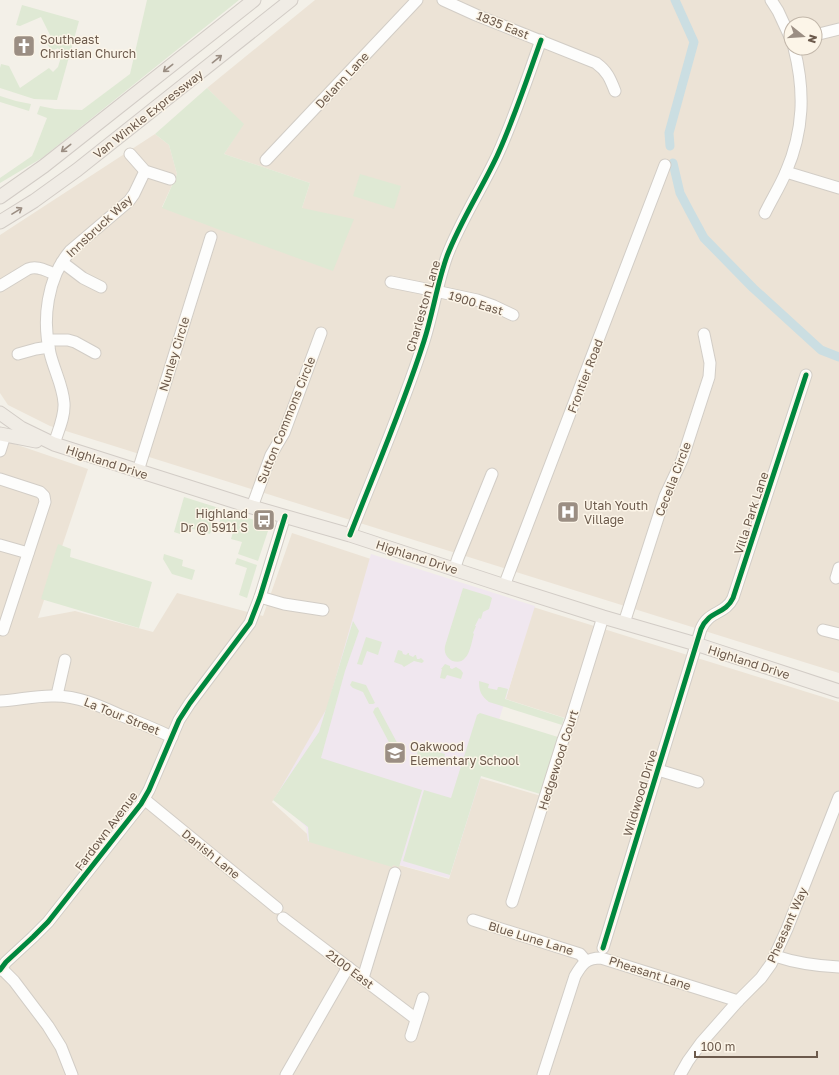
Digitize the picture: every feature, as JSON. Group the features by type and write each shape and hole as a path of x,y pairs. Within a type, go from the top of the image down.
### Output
{"main road":[{"name":"Van Winkle Expressway","path":"0,197 44,166 254,0"},
{"name":"Van Winkle Expressway","path":"0,222 34,201 77,170 291,0"},
{"name":"Highland Drive","path":"0,413 21,428 54,444 252,507 350,535 504,586 696,644 839,691"},
{"path":"2,435 54,444"}],"street":[{"name":"Delann Lane","path":"266,160 417,0"},
{"name":"1835 East","path":"443,0 476,15 596,63 603,68 609,76 615,91"},
{"path":"771,0 783,22"},
{"path":"823,33 839,29"},
{"name":"Charleston Lane","path":"350,535 411,380 424,341 444,266 451,246 504,139 541,40"},
{"path":"765,213 786,172 796,143 802,106 802,88 796,56"},
{"path":"130,154 145,171 170,179"},
{"name":"Frontier Road","path":"504,586 588,370 665,165"},
{"name":"Innsbruck Way","path":"54,444 64,412 62,389 48,343 48,304 56,274 70,251 129,201 145,171"},
{"path":"786,172 839,188"},
{"name":"Nunley Circle","path":"138,471 211,237"},
{"path":"62,262 84,278 101,287"},
{"path":"0,286 33,267 56,274"},
{"name":"1900 East","path":"391,282 486,303 513,315"},
{"name":"Sutton Commons Circle","path":"252,507 271,455 284,433 320,333"},
{"name":"Cecelia Circle","path":"624,623 665,496 682,460 709,377 710,362 704,334"},
{"path":"18,354 36,349 60,339 72,341 95,353"},
{"name":"Villa Park Lane","path":"696,644 705,621 730,605 733,598 806,375"},
{"path":"0,451 2,435"},
{"path":"454,570 492,474"},
{"path":"0,479 40,492 44,496 45,502 28,553 5,609 3,630"},
{"name":"Fardown Avenue","path":"1,969 51,918 144,800 179,720 186,708 247,629 260,597 285,516"},
{"path":"0,545 28,553"},
{"path":"260,597 284,604 323,610"},
{"name":"Hedgewood Court","path":"512,902 603,617"},
{"path":"823,630 839,634"},
{"name":"Wildwood Drive","path":"603,948 696,644"},
{"path":"57,696 65,660"},
{"name":"La Tour Street","path":"0,701 32,696 57,696 79,699 172,737"},
{"path":"658,770 698,782"},
{"name":"Pheasant Way","path":"680,1075 694,1052 738,1001 761,978 775,956 788,929 839,797"},
{"name":"Danish Lane","path":"144,800 277,908"},
{"path":"363,978 395,873"},
{"name":"2100 East","path":"283,918 416,1019"},
{"name":"Blue Lune Lane","path":"473,920 580,954 586,961"},
{"path":"775,956 810,965 839,967"},
{"name":"Pheasant Lane","path":"586,961 594,958 601,958 738,1001"},
{"path":"543,1075 575,976 580,967 586,961"},
{"path":"286,1075 348,967"},
{"path":"1,969 14,981 48,1026 61,1047 72,1075"},
{"path":"411,1036 423,998"}],"shaded area":[{"path":"315,0 839,0 839,673 50,426 8,405 0,393 0,235 155,134 169,145 177,174 162,207 302,208 310,183 224,154 243,124 207,88"},
{"path":"0,439 88,469 38,618 75,611 153,632 177,593 263,616 292,533 380,562 319,732 272,802 316,842 449,879 480,778 541,796 565,718 506,699 533,607 839,702 839,1075 0,1075"},
{"name":"Oakwood Elementary School","path":"371,554 535,606 449,878 308,841 306,827 275,798 327,708"}],"green space":[{"path":"147,0 239,0 42,158 0,183 0,178 32,156 47,118 37,114 40,106 55,109 82,110 130,74"},
{"path":"22,5 79,21 57,100 34,99 0,88 1,64 9,66 20,88 49,68 53,72 58,67 62,54 58,48 52,51 47,44 52,39 41,17 20,26 16,25"},
{"path":"207,88 244,124 224,154 310,183 302,208 354,219 333,271 162,208 177,174 169,145 155,134"},
{"path":"0,96 31,104 29,111 0,102"},
{"path":"360,174 401,186 394,209 353,196"},
{"path":"184,497 219,508 210,534 183,526 180,534 174,532"},
{"path":"223,510 270,525 258,561 238,554 242,542 231,539 233,532 218,527"},
{"path":"58,544 71,549 70,557 152,582 139,628 41,599"},
{"path":"164,554 183,560 182,566 195,570 192,580 172,574 163,559"},
{"path":"237,558 257,565 247,598 239,595 247,568 235,564"},
{"path":"463,588 492,598 489,609 483,612 481,619 479,618 475,626 471,647 467,656 462,661 455,662 446,655 445,646"},
{"path":"353,621 359,631 345,671 321,758 422,790 399,867 393,865 392,867 309,842 308,827 273,800 319,732"},
{"path":"366,637 382,642 378,655 367,651 362,665 357,664"},
{"path":"398,650 402,651 403,654 406,655 409,653 409,655 413,657 416,655 417,659 421,658 424,661 422,663 414,661 404,667 394,662"},
{"path":"445,664 450,666 452,669 456,667 461,670 463,673 461,679 447,675 445,679 440,678 441,669"},
{"path":"352,681 366,685 375,703 369,704 363,692 353,688 350,685"},
{"path":"479,681 489,684 488,688 497,690 498,687 500,687 508,689 505,699 564,718 562,725 489,702 481,693"},
{"path":"378,707 401,750 398,751 392,748 373,712 375,708"},
{"path":"480,713 558,737 540,794 481,776 450,875 403,861 424,790 451,798 477,715"},
{"path":"419,746 445,754 443,763 440,764 419,757 417,754"}],"waterway":[{"path":"670,146 669,133 694,42 675,0"},
{"path":"673,163 680,193 704,238 753,288 821,350 839,357"}],"cycle path":[{"path":"350,535 416,366 427,330 440,277 452,243 491,169 503,142 541,40"},
{"path":"603,948 701,629 708,619 726,607 733,598 806,375"},
{"path":"0,970 6,962 48,922 141,804 149,790 179,720 250,623 260,597 285,516"}],"place":[{"name":"Southeast Christian Church","path":"24,46"},
{"name":"Utah Youth Village","path":"568,512"},
{"name":"Highland Dr @ 5911 S","path":"264,520"},
{"name":"Oakwood Elementary School","path":"395,753"}]}
